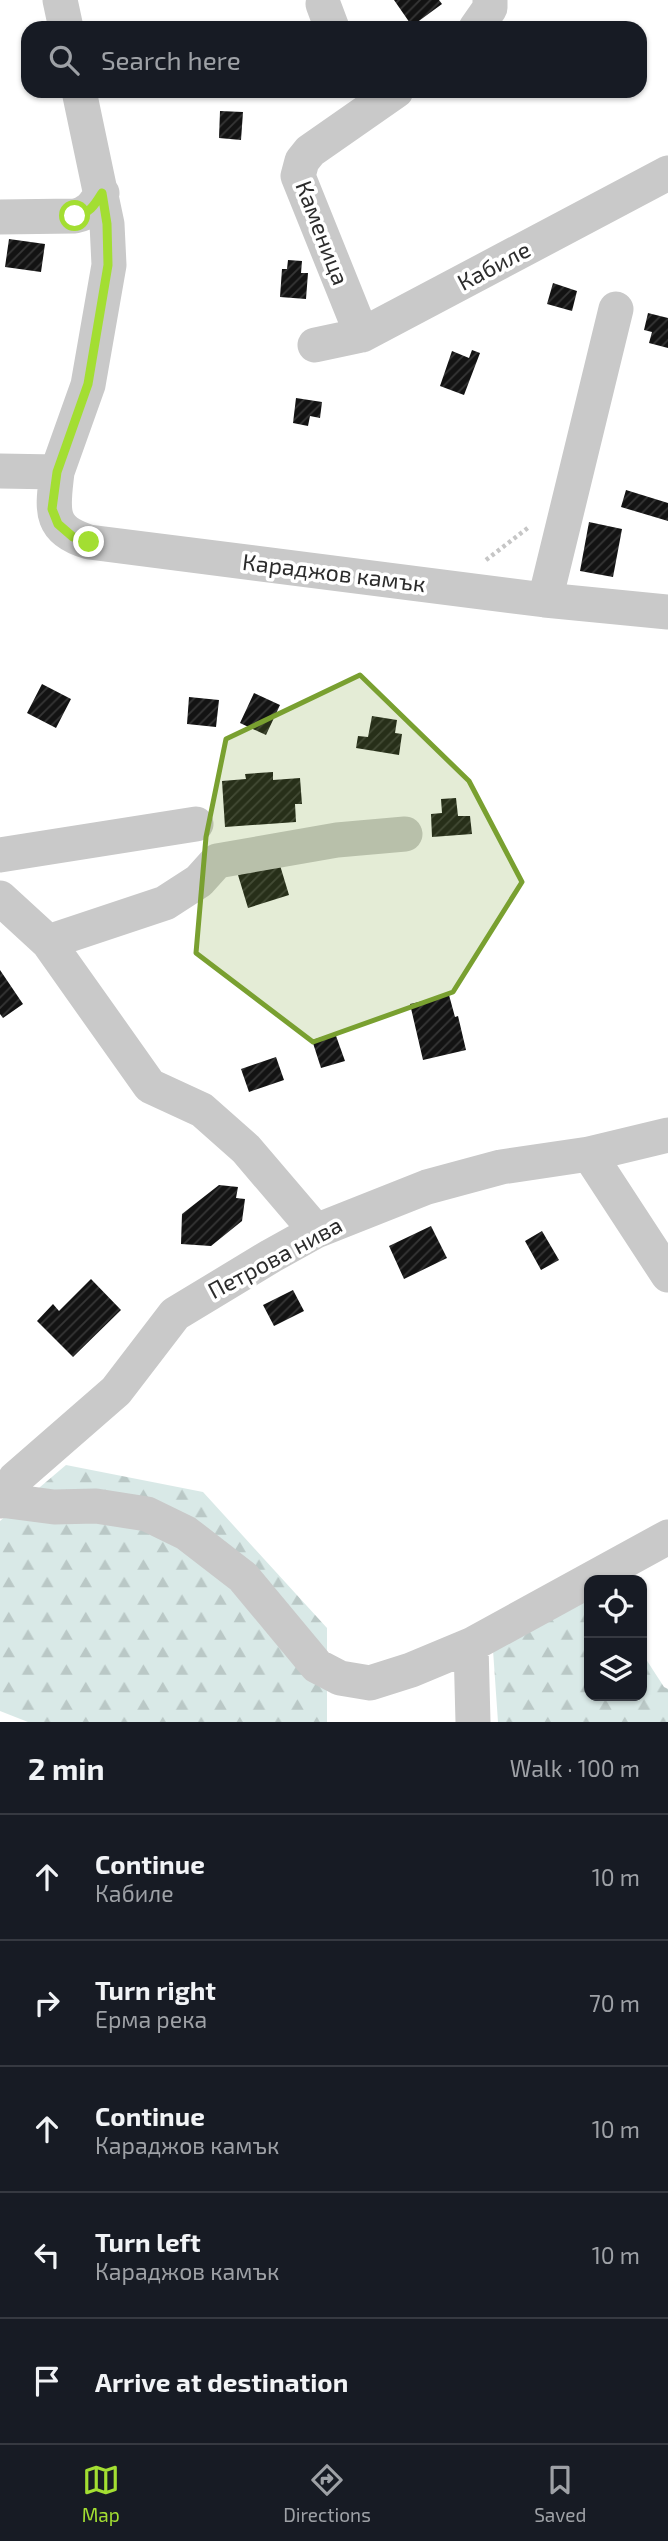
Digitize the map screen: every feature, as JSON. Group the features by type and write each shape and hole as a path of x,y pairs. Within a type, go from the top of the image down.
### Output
{"street":[{"path":"60,0 64,21"},
{"path":"481,21 490,8 490,0"},
{"name":"Караджов камък","path":"81,98 102,193 107,224 108,265 88,384 57,472 52,509 58,524 73,537 89,542 545,600 668,612"},
{"name":"Каменица","path":"362,335 298,176 302,161 310,151 363,101"},
{"name":"Кабиле","path":"315,345 362,335 668,173"},
{"path":"0,217 86,214 102,193"},
{"path":"545,600 617,309"},
{"path":"0,471 57,472"},
{"path":"0,855 196,824"},
{"path":"48,942 165,903 199,881 217,860 337,841 405,834"},
{"path":"0,898 48,942 150,1086 202,1110 246,1149 316,1231"},
{"name":"Петрова нива","path":"0,1500 15,1479 116,1391 175,1314 316,1231 427,1187 501,1167 589,1154 668,1135"},
{"path":"589,1154 668,1275"},
{"path":"0,1500 54,1507 96,1506 147,1514 186,1533 243,1577 317,1666 340,1678 370,1683 411,1670 471,1645 668,1536"},
{"path":"471,1645 473,1722"}],"path":[{"path":"449,588 517,539 534,523"}],"highlighted area":[{"path":"360,675 469,781 522,882 453,992 313,1042 196,953 206,837 226,739"}],"green space":[{"path":"66,1465 203,1492 327,1628 327,1722 28,1722 0,1711 0,1521"},
{"path":"584,1594 584,1701 647,1701 647,1661 668,1689 668,1722 498,1722 493,1650"}],"building":[{"path":"394,0 439,0 442,4 419,21 409,21"},
{"path":"220,111 243,112 241,140 219,138"},
{"path":"9,239 45,244 41,272 5,267"},
{"path":"288,260 302,261 301,273 308,273 306,299 280,297 282,269 287,269"},
{"path":"553,283 577,291 572,311 547,304"},
{"path":"648,313 668,318 668,348 649,343 652,332 644,330"},
{"path":"472,350 480,353 464,395 440,386 452,351 469,358"},
{"path":"296,398 322,402 320,418 310,416 308,426 293,423"},
{"path":"626,490 668,503 668,521 621,507"},
{"path":"589,522 622,529 613,577 580,571"},
{"path":"42,684 71,699 56,728 27,713"},
{"path":"254,693 280,705 266,735 240,723"},
{"path":"189,697 219,700 216,727 187,724"},
{"path":"372,716 397,720 395,733 402,734 399,755 356,748 358,736 368,737"},
{"path":"273,772 273,780 300,778 302,804 295,804 296,822 225,827 222,781 246,779 245,774"},
{"path":"456,798 458,816 470,816 472,834 432,837 431,814 442,813 441,799"},
{"path":"279,862 289,895 248,908 238,875"},
{"path":"0,970 23,1004 3,1018 0,1014"},
{"path":"449,995 455,1017 458,1016 466,1050 423,1060 410,1004"},
{"path":"335,1033 345,1061 321,1068 312,1040"},
{"path":"276,1057 284,1080 249,1092 241,1069"},
{"path":"219,1185 238,1187 236,1198 245,1199 242,1221 211,1246 181,1244 182,1214"},
{"path":"431,1226 447,1258 404,1279 389,1246"},
{"path":"542,1231 559,1260 541,1270 525,1241"},
{"path":"91,1279 121,1310 73,1357 37,1321 53,1304 59,1311"},
{"path":"293,1290 304,1311 274,1326 263,1305"}],"route":[{"path":"75,216 86,214 102,193 107,224 108,265 88,384 57,472 52,509 58,524 73,537 89,542"}]}
